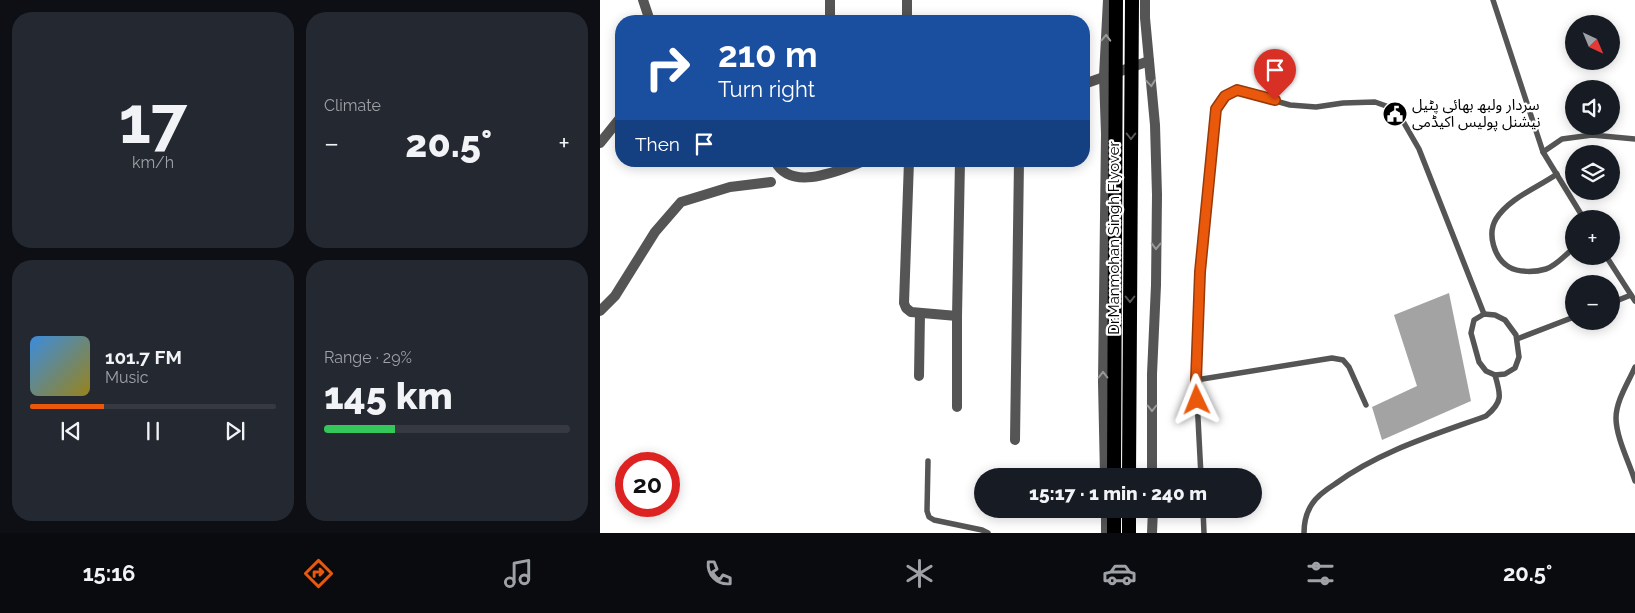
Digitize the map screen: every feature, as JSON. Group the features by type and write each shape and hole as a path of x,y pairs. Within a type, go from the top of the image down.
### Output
{"highway":[{"name":"Dr.Manmohan Singh Flyover","path":"1114,468 1116,0"},
{"name":"Dr.Manmohan Singh Flyover","path":"1129,468 1132,0"},
{"path":"1114,518 1114,533"},
{"path":"1129,518 1129,533"}],"street":[{"path":"643,0 648,15"},
{"path":"830,0 830,15"},
{"path":"906,0 907,15"},
{"path":"1105,468 1103,382 1106,134 1104,76 1108,0"},
{"path":"1145,0 1155,125 1157,195 1156,285 1152,374 1152,468"},
{"path":"1090,82 1149,62"},
{"path":"600,143 615,124"},
{"path":"779,167 788,174 804,178 847,167"},
{"path":"833,167 833,172"},
{"path":"909,167 904,303 911,312 957,316"},
{"path":"957,407 960,167"},
{"path":"1015,440 1019,167"},
{"path":"600,311 615,296 655,232 681,202 730,187 771,182"},
{"path":"919,376 920,313"},
{"path":"1106,518 1106,533"},
{"path":"1152,533 1153,518"}],"lane":[{"path":"1493,0 1543,152 1579,210"},
{"path":"1201,468 1196,380 1200,272 1216,109 1225,96 1237,90 1290,105 1316,107 1344,103 1375,102 1389,107 1404,124 1419,149 1484,314"},
{"path":"1543,152 1562,139 1592,135 1635,139"},
{"path":"1557,174 1506,206 1495,221 1491,236 1497,254 1509,267 1524,271 1548,268 1565,255"},
{"path":"1612,265 1635,301"},
{"path":"1620,299 1631,295"},
{"path":"1484,314 1495,314 1505,320 1516,335 1519,357 1515,368 1506,374 1495,375 1486,371 1480,362 1471,332 1474,320 1484,314"},
{"path":"1517,339 1565,320"},
{"path":"1196,380 1332,358 1343,360 1349,368 1366,405"},
{"path":"1635,367 1620,399 1616,416 1618,430 1635,481"},
{"path":"1304,533 1304,521 1312,503 1345,476 1366,463 1402,447 1486,416 1491,412 1499,403 1500,389 1495,375"},
{"path":"928,461 927,511 929,516 934,520 982,530 988,533"},
{"path":"1203,518 1204,533"}],"shaded area":[{"path":"1449,293 1471,401 1382,440 1372,407 1417,386 1394,315"}],"place":[{"name":"سردار ولبھ بھائی پٹیل نیشنل پولیس اکیڈمی","path":"1395,114"}],"route":[{"path":"1197,400 1200,272 1216,109 1225,96 1237,90 1275,100"}]}
